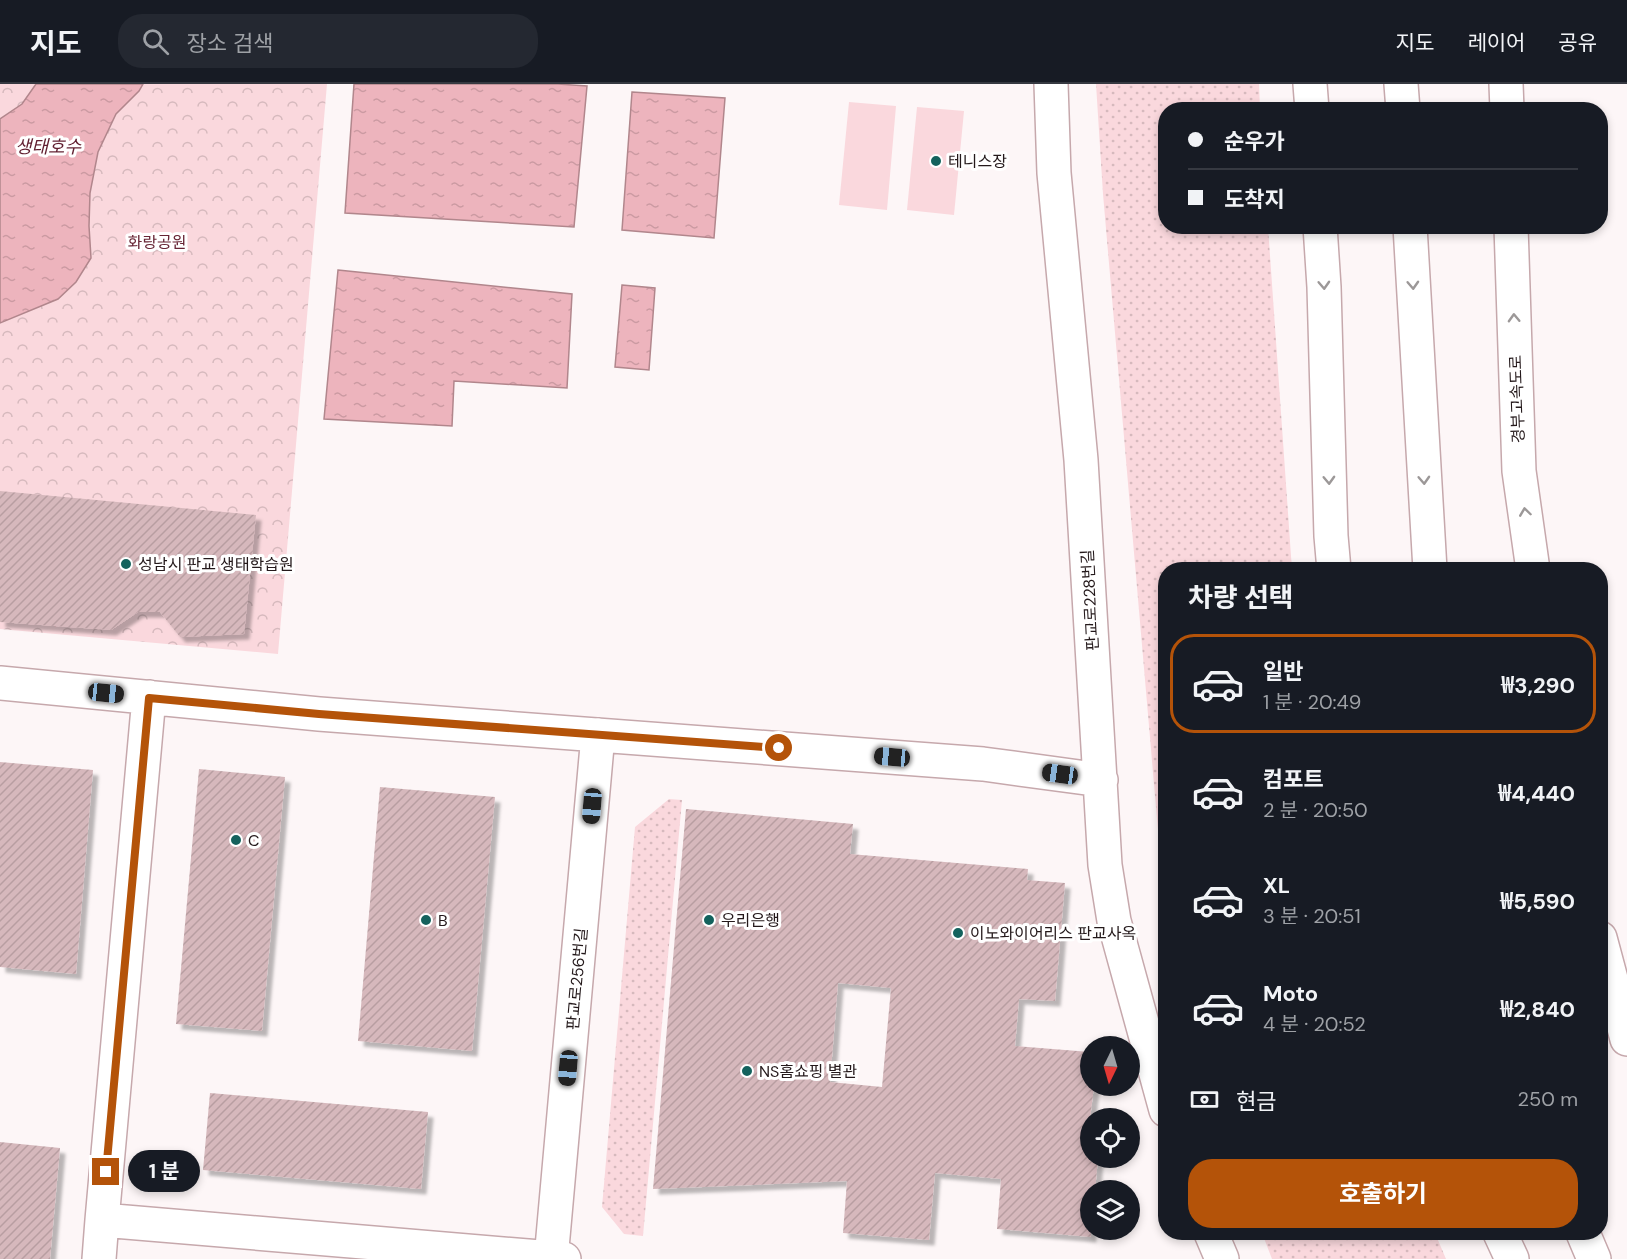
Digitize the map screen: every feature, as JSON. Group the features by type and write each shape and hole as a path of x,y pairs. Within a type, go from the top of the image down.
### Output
{"main road":[{"name":"판교로228번길","path":"1051,84 1054,174 1081,460 1105,865 1114,921 1158,1081"},
{"path":"1310,84 1311,102"},
{"path":"1401,84 1402,102"},
{"path":"1506,84 1507,102"},
{"path":"1321,234 1331,536 1334,562"},
{"path":"1410,234 1430,562"},
{"name":"경부고속도로","path":"1511,234 1519,471 1532,562"},
{"path":"0,683 319,714 983,764 1101,780"},
{"path":"99,1259 149,698"},
{"name":"판교로256번길","path":"556,1259 598,735"},
{"path":"1608,968 1627,1039"},
{"path":"102,1220 556,1259"},
{"path":"1215,1240 1222,1259"},
{"path":"1493,1240 1500,1259"},
{"path":"1503,1240 1512,1259"},
{"path":"1586,1240 1594,1259"}],"green space":[{"name":"화랑공원","path":"0,84 327,84 278,654 0,629"},
{"path":"1096,84 1259,84 1260,102 1158,102 1158,234 1268,234 1291,562 1158,562 1158,830 1103,194"},
{"path":"849,102 896,106 887,210 839,205"},
{"name":"테니스장","path":"917,107 964,111 954,215 907,210"},
{"path":"669,799 682,800 643,1236 624,1234 602,1207 635,827"},
{"path":"1265,1240 1438,1240 1446,1259 1272,1259"}],"water":[{"name":"생태호수","path":"36,84 143,84 116,114 98,152 90,193 91,258 76,282 58,299 0,323 0,119 22,104"},
{"path":"354,84 587,86 574,227 345,213"},
{"path":"632,92 725,98 714,238 622,230"},
{"path":"338,270 572,294 567,388 454,381 452,426 324,419"},
{"path":"622,285 655,288 649,370 615,367"}],"building":[{"name":"성남시 판교 생태학습원","path":"0,491 256,515 244,634 180,637 160,612 138,612 111,630 0,622"},
{"path":"0,762 93,770 76,974 0,967"},
{"name":"C","path":"199,769 285,777 262,1031 176,1024"},
{"name":"B","path":"380,787 495,797 472,1051 358,1041"},
{"path":"686,809 853,824 850,854 1028,869 1027,880 1065,883 1055,1001 1019,999 1015,1046 1080,1051 1080,1096 1093,1096 1091,1108 1080,1108 1080,1168 1097,1168 1096,1180 1080,1180 1080,1236 997,1229 1001,1179 935,1173 929,1240 843,1233 847,1181 653,1189","holes":["838,983 891,988 882,1087 830,1082"]},
{"path":"210,1093 428,1112 421,1189 203,1170"},
{"path":"0,1142 60,1148 50,1259 0,1259"}],"place":[{"name":"테니스장","path":"936,161"},
{"name":"성남시 판교 생태학습원","path":"126,564"},
{"name":"C","path":"236,840"},
{"name":"B","path":"426,920"},
{"name":"우리은행","path":"709,920"},
{"name":"이노와이어리스 판교사옥","path":"958,933"},
{"name":"NS홈쇼핑 별관","path":"747,1071"}],"route":[{"path":"106,1172 149,698 319,714 779,748"}]}
